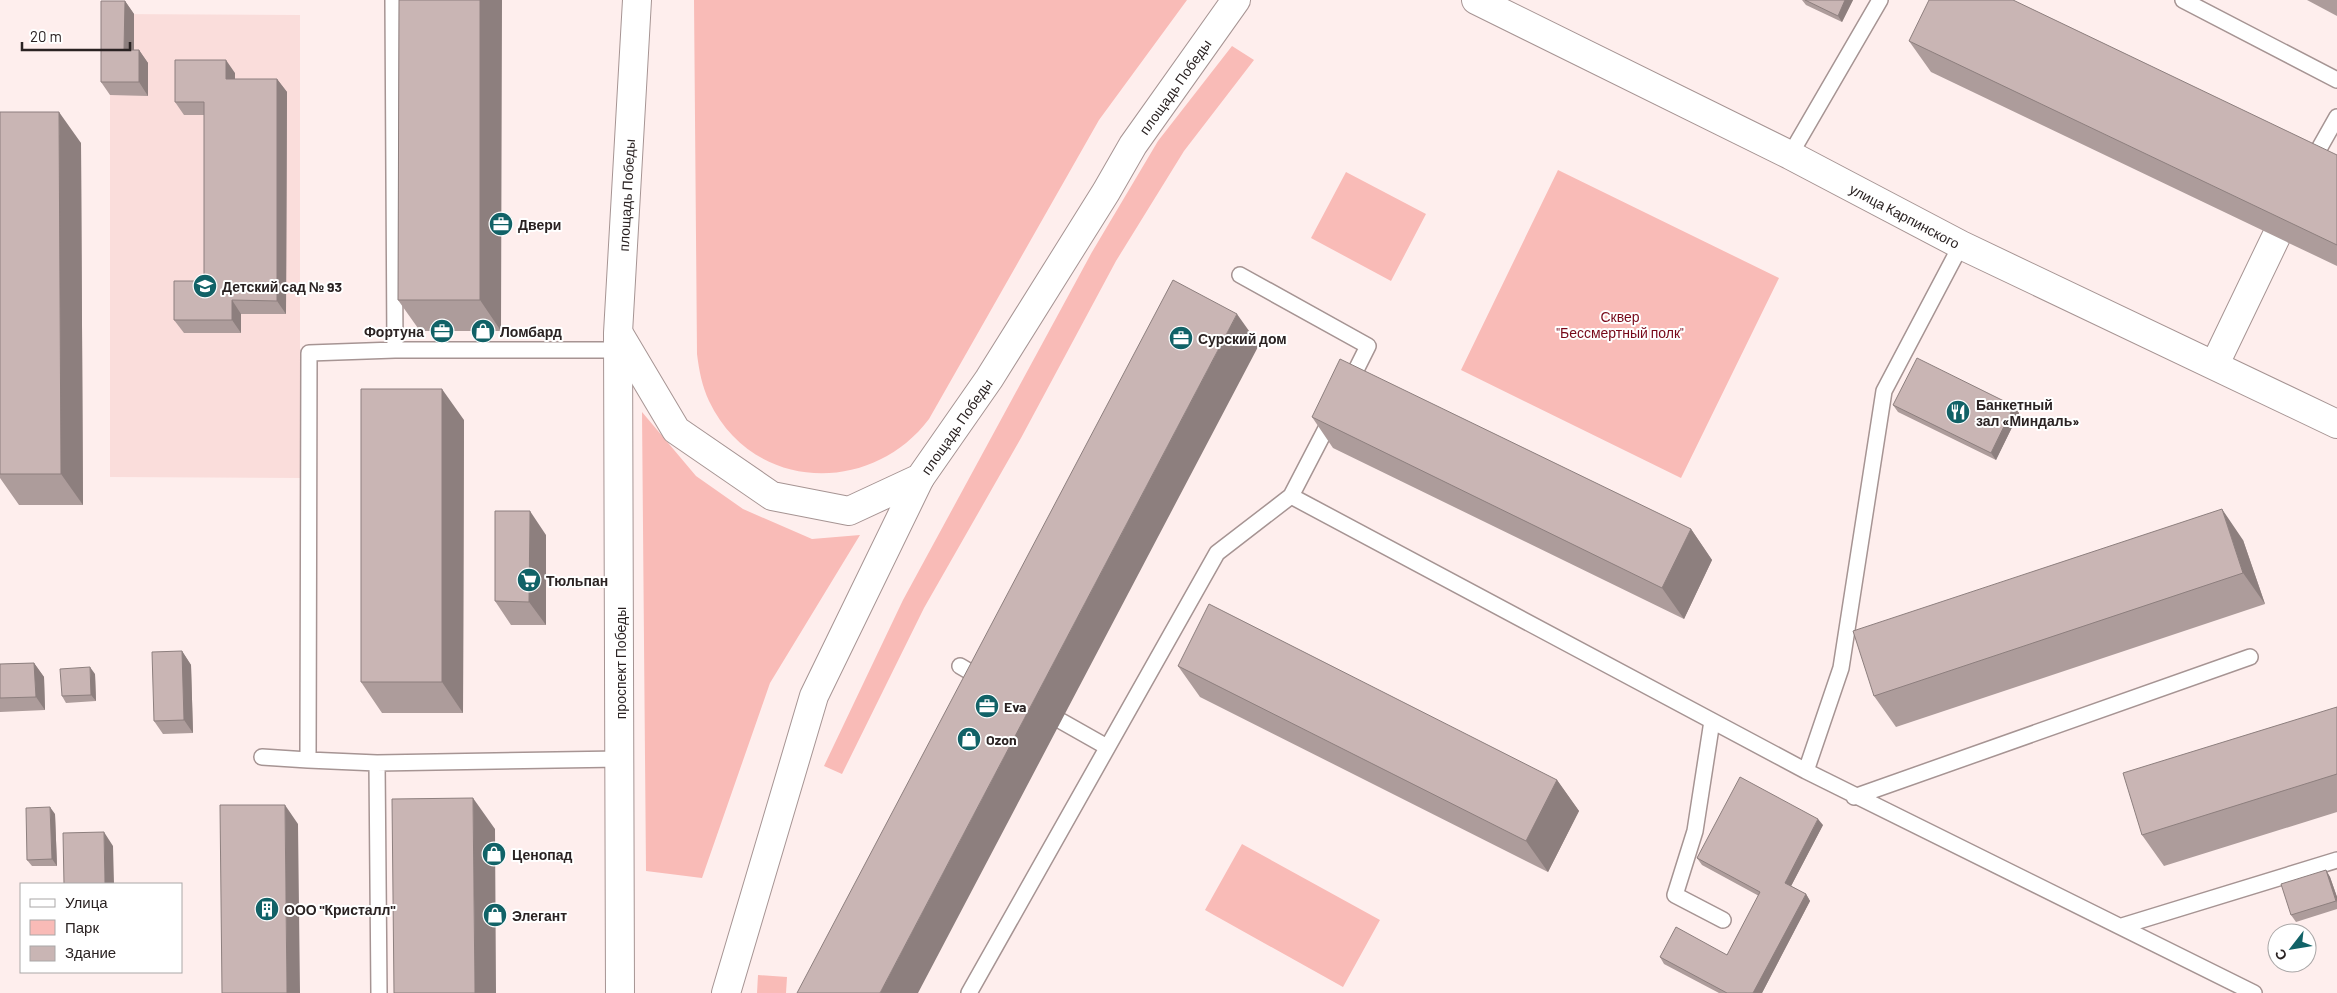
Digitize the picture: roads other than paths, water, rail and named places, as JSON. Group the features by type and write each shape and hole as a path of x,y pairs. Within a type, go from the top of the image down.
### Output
{"main road":[{"name":"площадь Победы","path":"637,0 619,341 676,430 772,496 849,511 920,478 989,379 1106,192 1133,145 1236,0"},
{"name":"улица Карпинского","path":"1476,0 1790,155 1961,245 2215,364 2337,424"},
{"path":"2215,364 2276,237"},
{"name":"проспект Победы","path":"619,341 620,993"},
{"path":"726,993 814,696 920,478"}],"lane":[{"path":"393,0 395,350"},
{"path":"1790,155 1880,0"},
{"path":"2183,0 2337,80"},
{"path":"2312,163 2331,136 2337,117"},
{"path":"1806,771 1841,668 1884,391 1961,245"},
{"path":"969,993 1216,553 1291,496 1368,346 1240,275"},
{"path":"308,760 309,353 619,341"},
{"path":"1291,496 1854,797 2122,926 2254,993"},
{"path":"1854,797 2250,657"},
{"path":"960,666 997,687"},
{"path":"1712,720 1695,831 1675,895 1724,920"},
{"path":"1061,722 1107,747"},
{"path":"262,757 377,763 620,759"},
{"path":"377,763 379,993"},
{"path":"2122,926 2337,860"}],"place":[{"name":"Двери","path":"501,224"},
{"name":"Детский сад № 93","path":"205,286"},
{"name":"Фортуна","path":"442,331"},
{"name":"Ломбард","path":"483,331"},
{"name":"Сурский дом","path":"1181,338"},
{"name":"Банкетный зал «Миндаль»","path":"1958,412"},
{"name":"Тюльпан","path":"529,580"},
{"name":"Eva","path":"987,706"},
{"name":"Ozon","path":"969,739"},
{"name":"Ценопад","path":"494,854"},
{"name":"ООО \"Кристалл\"","path":"267,909"},
{"name":"Элегант","path":"495,915"}],"park label":[{"name":"Сквер \"Бессмертный полк\"","path":"1620,324"}]}
